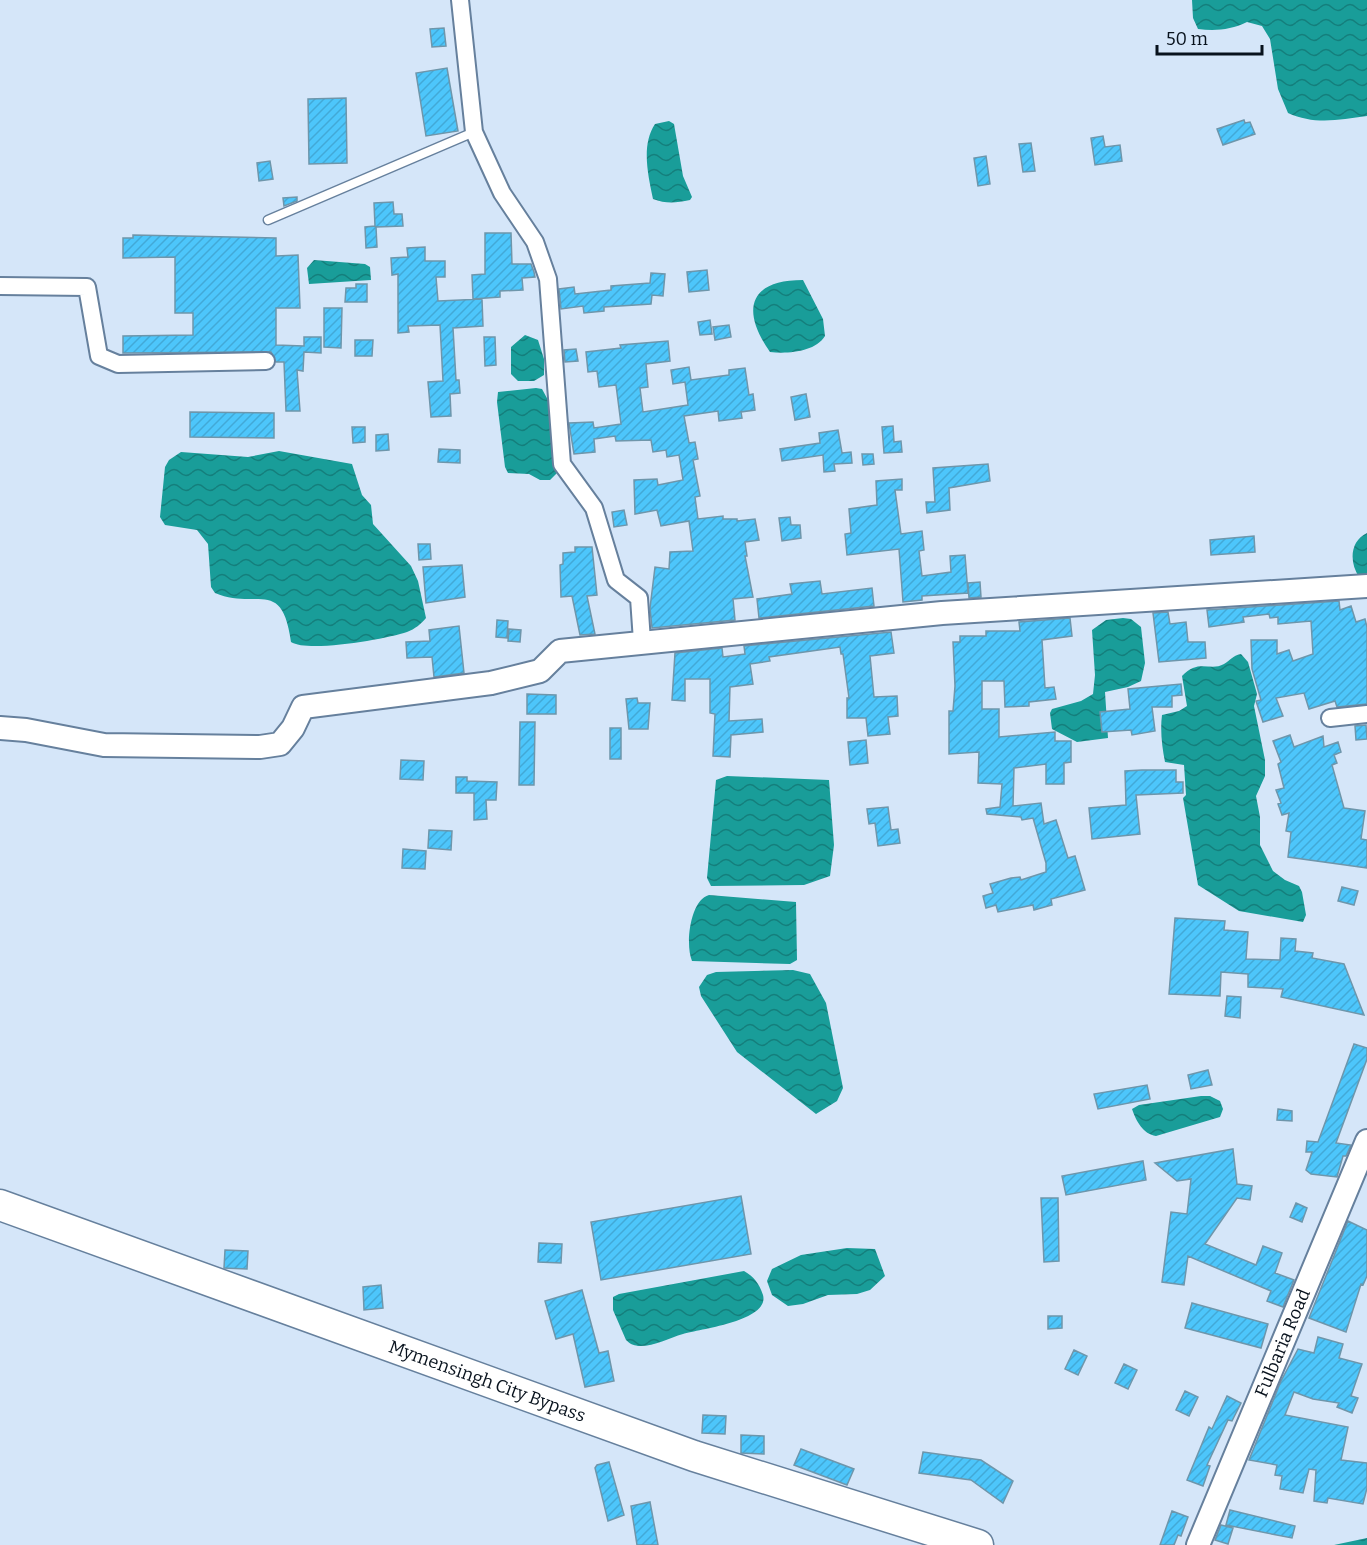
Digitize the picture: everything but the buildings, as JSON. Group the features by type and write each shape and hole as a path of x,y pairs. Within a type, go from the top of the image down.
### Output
{"highway":[{"name":"Mymensingh City Bypass","path":"0,1205 694,1456 978,1545"}],"street":[{"path":"460,0 474,132 502,193 535,242 548,279 562,464 594,508 616,580 639,598 642,641"},
{"path":"0,286 87,287 99,356 117,364 266,361"},
{"path":"0,728 104,745 260,747 280,744 303,706 491,682 540,671 560,651 642,641 942,613 1367,586"},
{"path":"1329,718 1367,714"},
{"name":"Fulbaria Road","path":"1198,1545 1367,1141"}],"lane":[{"path":"268,220 474,132"}],"water":[{"path":"1192,0 1367,0 1367,116 1317,120 1288,113 1278,89 1270,39 1262,26 1247,22 1223,29 1198,29 1193,18"},
{"path":"669,121 674,124 683,176 692,197 690,200 680,202 662,202 653,199 649,180 647,151 651,132 655,124"},
{"path":"314,260 365,264 370,267 371,280 309,284 307,268"},
{"path":"803,280 823,319 825,336 815,346 808,349 785,353 770,352 755,323 753,311 755,301 761,292 771,285"},
{"path":"525,335 538,340 544,359 544,375 534,381 518,381 511,374 511,347"},
{"path":"542,389 548,400 557,473 550,480 540,480 529,474 508,473 505,467 497,402 498,392"},
{"path":"279,451 352,464 362,495 371,505 373,524 411,566 418,581 426,618 418,626 407,632 366,641 330,646 300,645 291,642 287,622 281,609 274,602 230,598 215,593 211,587 208,544 197,530 165,525 160,517 165,467 169,460 181,452 248,457"},
{"path":"1367,533 1367,579 1359,577 1354,565 1353,552 1357,541"},
{"path":"1131,619 1141,627 1145,663 1141,681 1128,687 1105,692 1108,738 1077,742 1052,729 1050,713 1052,709 1081,701 1093,694 1095,675 1092,630 1106,620"},
{"path":"1241,654 1248,662 1257,694 1254,706 1265,760 1265,776 1256,796 1260,817 1260,845 1273,871 1299,886 1306,915 1303,922 1239,911 1198,885 1183,798 1186,795 1184,765 1165,762 1162,715 1179,711 1187,706 1182,676 1199,666 1219,666"},
{"path":"727,776 829,780 834,845 830,876 804,885 711,886 707,878 716,780"},
{"path":"709,895 796,902 797,960 790,964 692,961 689,934 693,914 697,905"},
{"path":"793,970 810,974 826,1003 843,1088 837,1101 816,1114 737,1052 701,996 699,987 707,975 716,972"},
{"path":"1210,1096 1220,1101 1223,1109 1220,1117 1156,1136 1147,1133 1132,1109 1139,1105"},
{"path":"847,1248 875,1249 885,1276 870,1290 857,1294 828,1295 803,1304 788,1306 772,1295 767,1281 772,1269 801,1255"},
{"path":"744,1271 756,1281 763,1295 762,1304 746,1317 644,1346 636,1346 626,1340 613,1310 613,1297"},
{"path":"1367,1538 1367,1545 1334,1545"}]}
